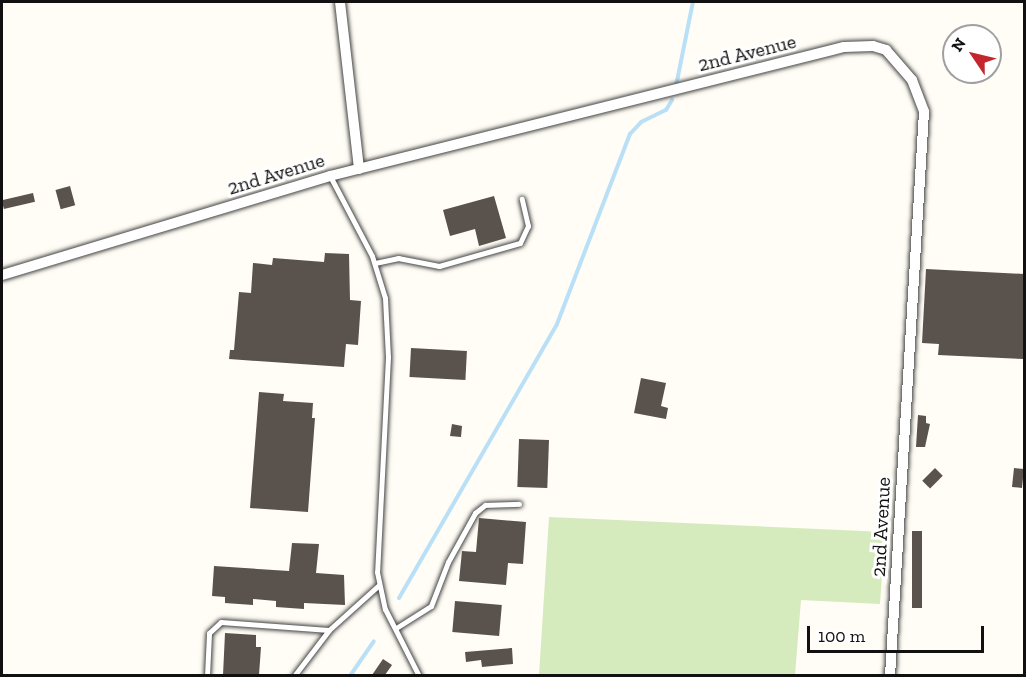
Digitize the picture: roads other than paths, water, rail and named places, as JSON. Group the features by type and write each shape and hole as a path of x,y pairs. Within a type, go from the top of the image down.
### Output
{"street":[{"path":"340,2 359,169"},
{"name":"2nd Avenue","path":"2,275 330,176 844,47 873,46 897,58 912,80 924,112 890,675"}],"lane":[{"path":"330,176 375,263 385,298 388,357 379,511 379,585 382,598 420,675"},
{"path":"375,263 398,258 438,266 520,243 528,226 522,199"},
{"path":"396,628 431,606 451,555 475,513 485,505 519,504"},
{"path":"294,675 329,630 379,585"},
{"path":"207,675 209,633 221,622 329,630"}],"waterway":[{"path":"676,86 693,2"},
{"path":"399,598 557,324 630,134 641,122 666,110 672,100"},
{"path":"350,676 374,641"}]}
